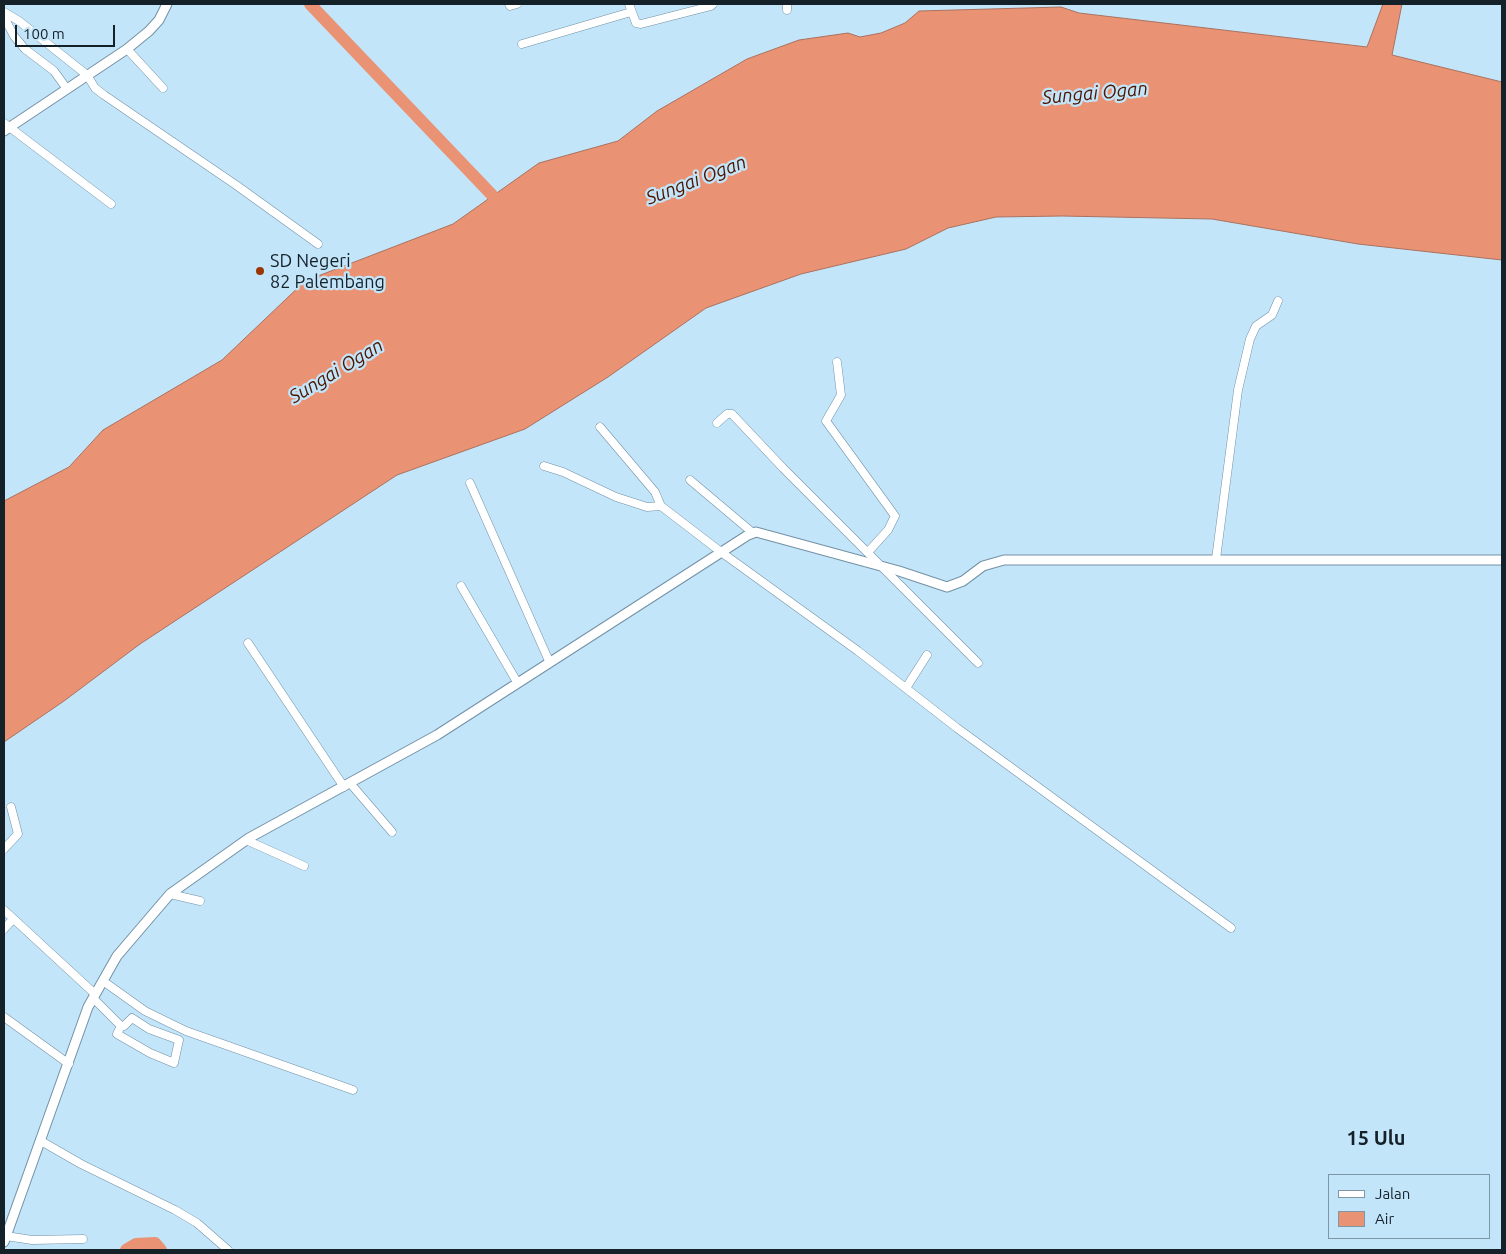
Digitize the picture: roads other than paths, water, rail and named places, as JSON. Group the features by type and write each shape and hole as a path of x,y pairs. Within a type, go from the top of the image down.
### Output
{"street":[{"path":"111,204 6,127 127,49 149,31 167,4"},
{"path":"509,4 510,6 517,4"},
{"path":"522,44 630,8 636,23 641,24 711,6 712,4"},
{"path":"4,12 26,49 54,71 67,89"},
{"path":"7,19 19,21 88,75 95,88 104,95 318,244"},
{"path":"127,49 163,88"},
{"path":"1216,559 1238,390 1250,339 1256,326 1272,315 1278,301"},
{"path":"837,362 841,395 826,421 895,516 888,530 868,552"},
{"path":"717,423 727,414 732,414 783,468 978,663"},
{"path":"600,426 655,492 662,506 721,552 907,686 1231,928"},
{"path":"544,466 563,472 616,497 647,507 662,506"},
{"path":"690,480 750,534"},
{"path":"470,484 549,661"},
{"path":"83,1239 32,1240 5,1236 94,996 116,956 170,894 246,840 437,734 750,534 756,532 882,566 947,587 963,581 983,566 998,560 1502,560"},
{"path":"461,586 517,682"},
{"path":"248,643 347,785 392,832"},
{"path":"907,686 927,655"},
{"path":"4,849 18,834 11,807"},
{"path":"246,840 304,866"},
{"path":"170,894 200,901"},
{"path":"4,910 94,996 121,1026"},
{"path":"4,929 13,919"},
{"path":"103,981 145,1011 186,1031 352,1090"},
{"path":"4,1017 69,1064"},
{"path":"132,1018 147,1028 179,1040 174,1063 150,1054 118,1034 121,1026 124,1026 132,1018"},
{"path":"41,1141 78,1162 167,1205 197,1223 228,1250"}],"water":[{"name":"Sungai Ogan","path":"1383,4 1402,4 1392,55 1502,82 1502,260 1358,244 1212,219 1062,216 996,217 948,228 906,249 801,274 706,308 608,377 525,429 397,475 140,644 64,701 4,742 4,501 69,467 103,430 222,360 305,281 453,224 539,163 618,141 657,111 747,59 799,40 848,33 860,37 881,33 905,23 919,11 1061,7 1079,13 1367,47"}],"waterway":[{"path":"310,4 492,195"},
{"path":"126,1250 136,1244 155,1243 161,1250"}],"place":[{"name":"SD Negeri 82 Palembang","path":"260,271"}],"district":[{"name":"15 Ulu","path":"1376,1138"}]}
